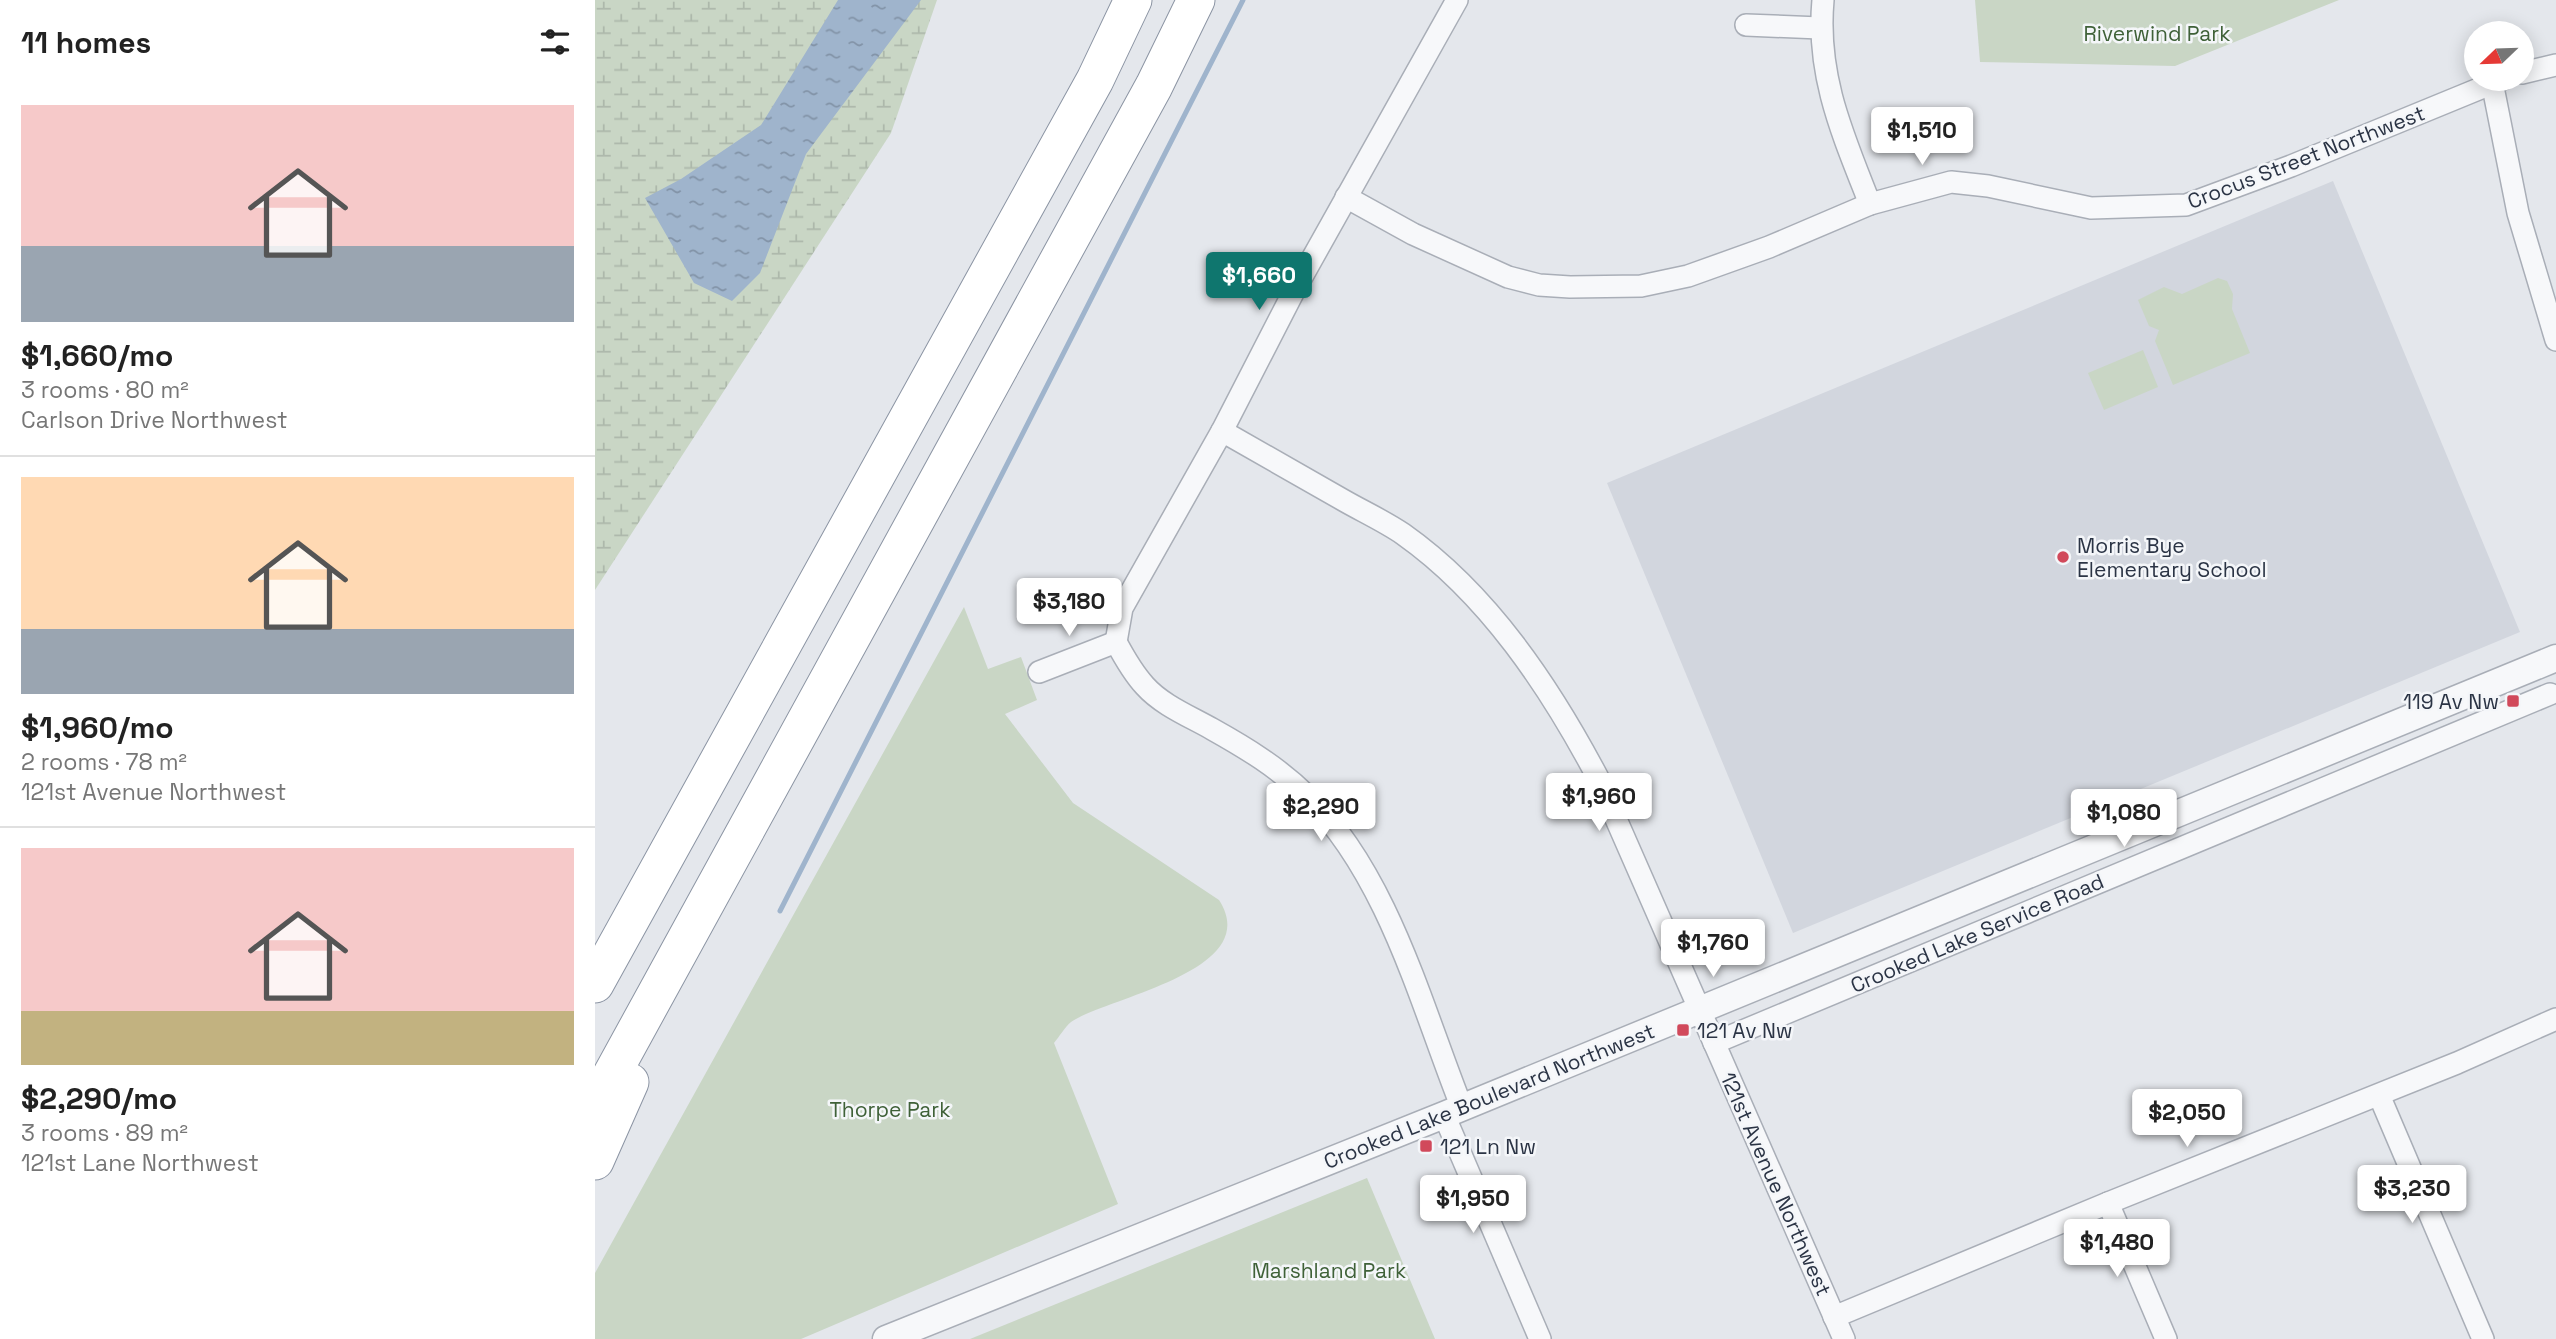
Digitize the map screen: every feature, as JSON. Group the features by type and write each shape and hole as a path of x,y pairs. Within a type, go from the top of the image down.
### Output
{"highway":[{"path":"595,984 1095,79 1133,0"},
{"path":"595,1105 1154,86 1196,0"},
{"path":"595,1161 621,1100 704,932 725,872"}],"street":[{"path":"1457,0 1346,197 1222,431 1122,608 1115,642 1145,686 1165,703 1265,760 1307,796 1337,830 1363,868 1387,917 1453,1111 1540,1339"},
{"path":"1823,0 1820,28 1829,97 1870,204"},
{"path":"1746,25 1820,28"},
{"path":"2534,70 2556,65"},
{"name":"Crocus Street Northwest","path":"1346,197 1413,234 1508,277 1539,285 1603,289 1640,286 1688,276 1769,247 1870,204 1951,181 2091,208 2186,205 2291,166 2474,91"},
{"path":"2500,91 2518,213 2556,340"},
{"name":"121st Avenue Northwest","path":"1222,431 1403,534 1449,573 1485,610 1537,674 1569,724 1598,778 1844,1339"},
{"path":"1039,673 1115,642"},
{"path":"2547,662 2553,701"},
{"name":"Crooked Lake Boulevard Northwest","path":"886,1339 1453,1111 2547,662"},
{"name":"Crooked Lake Service Road","path":"1714,1043 2553,701"},
{"path":"1834,1317 2108,1203 2379,1095 2556,1019"},
{"path":"2379,1095 2483,1339"},
{"path":"2108,1203 2166,1339"}],"shaded area":[{"name":"Morris Bye Elementary School","path":"2333,181 2520,632 1793,933 1607,483"}],"green space":[{"path":"595,0 937,0 891,133 595,590"},
{"name":"Riverwind Park","path":"1975,0 2339,0 2175,66 1980,62"},
{"path":"2218,278 2227,281 2233,294 2232,309 2250,353 2173,385 2155,341 2159,330 2149,326 2138,300 2164,287 2182,294"},
{"path":"2143,350 2158,387 2104,410 2088,373"},
{"name":"Thorpe Park","path":"964,607 988,669 1021,657 1037,700 1005,714 1073,803 1219,900 1227,925 1220,946 1202,963 1176,978 1071,1022 1054,1043 1118,1204 801,1339 595,1339 595,1273"},
{"name":"Marshland Park","path":"1367,1178 1435,1339 970,1339"}],"water":[{"path":"838,0 921,0 806,154 760,273 732,301 694,283 645,198 681,179 761,125"}],"waterway":[{"path":"780,911 1243,0"}],"place":[{"name":"Morris Bye Elementary School","path":"2063,557"},
{"name":"119 Av Nw","path":"2513,701"},
{"name":"121 Av Nw","path":"1683,1030"},
{"name":"121 Ln Nw","path":"1426,1146"}]}
